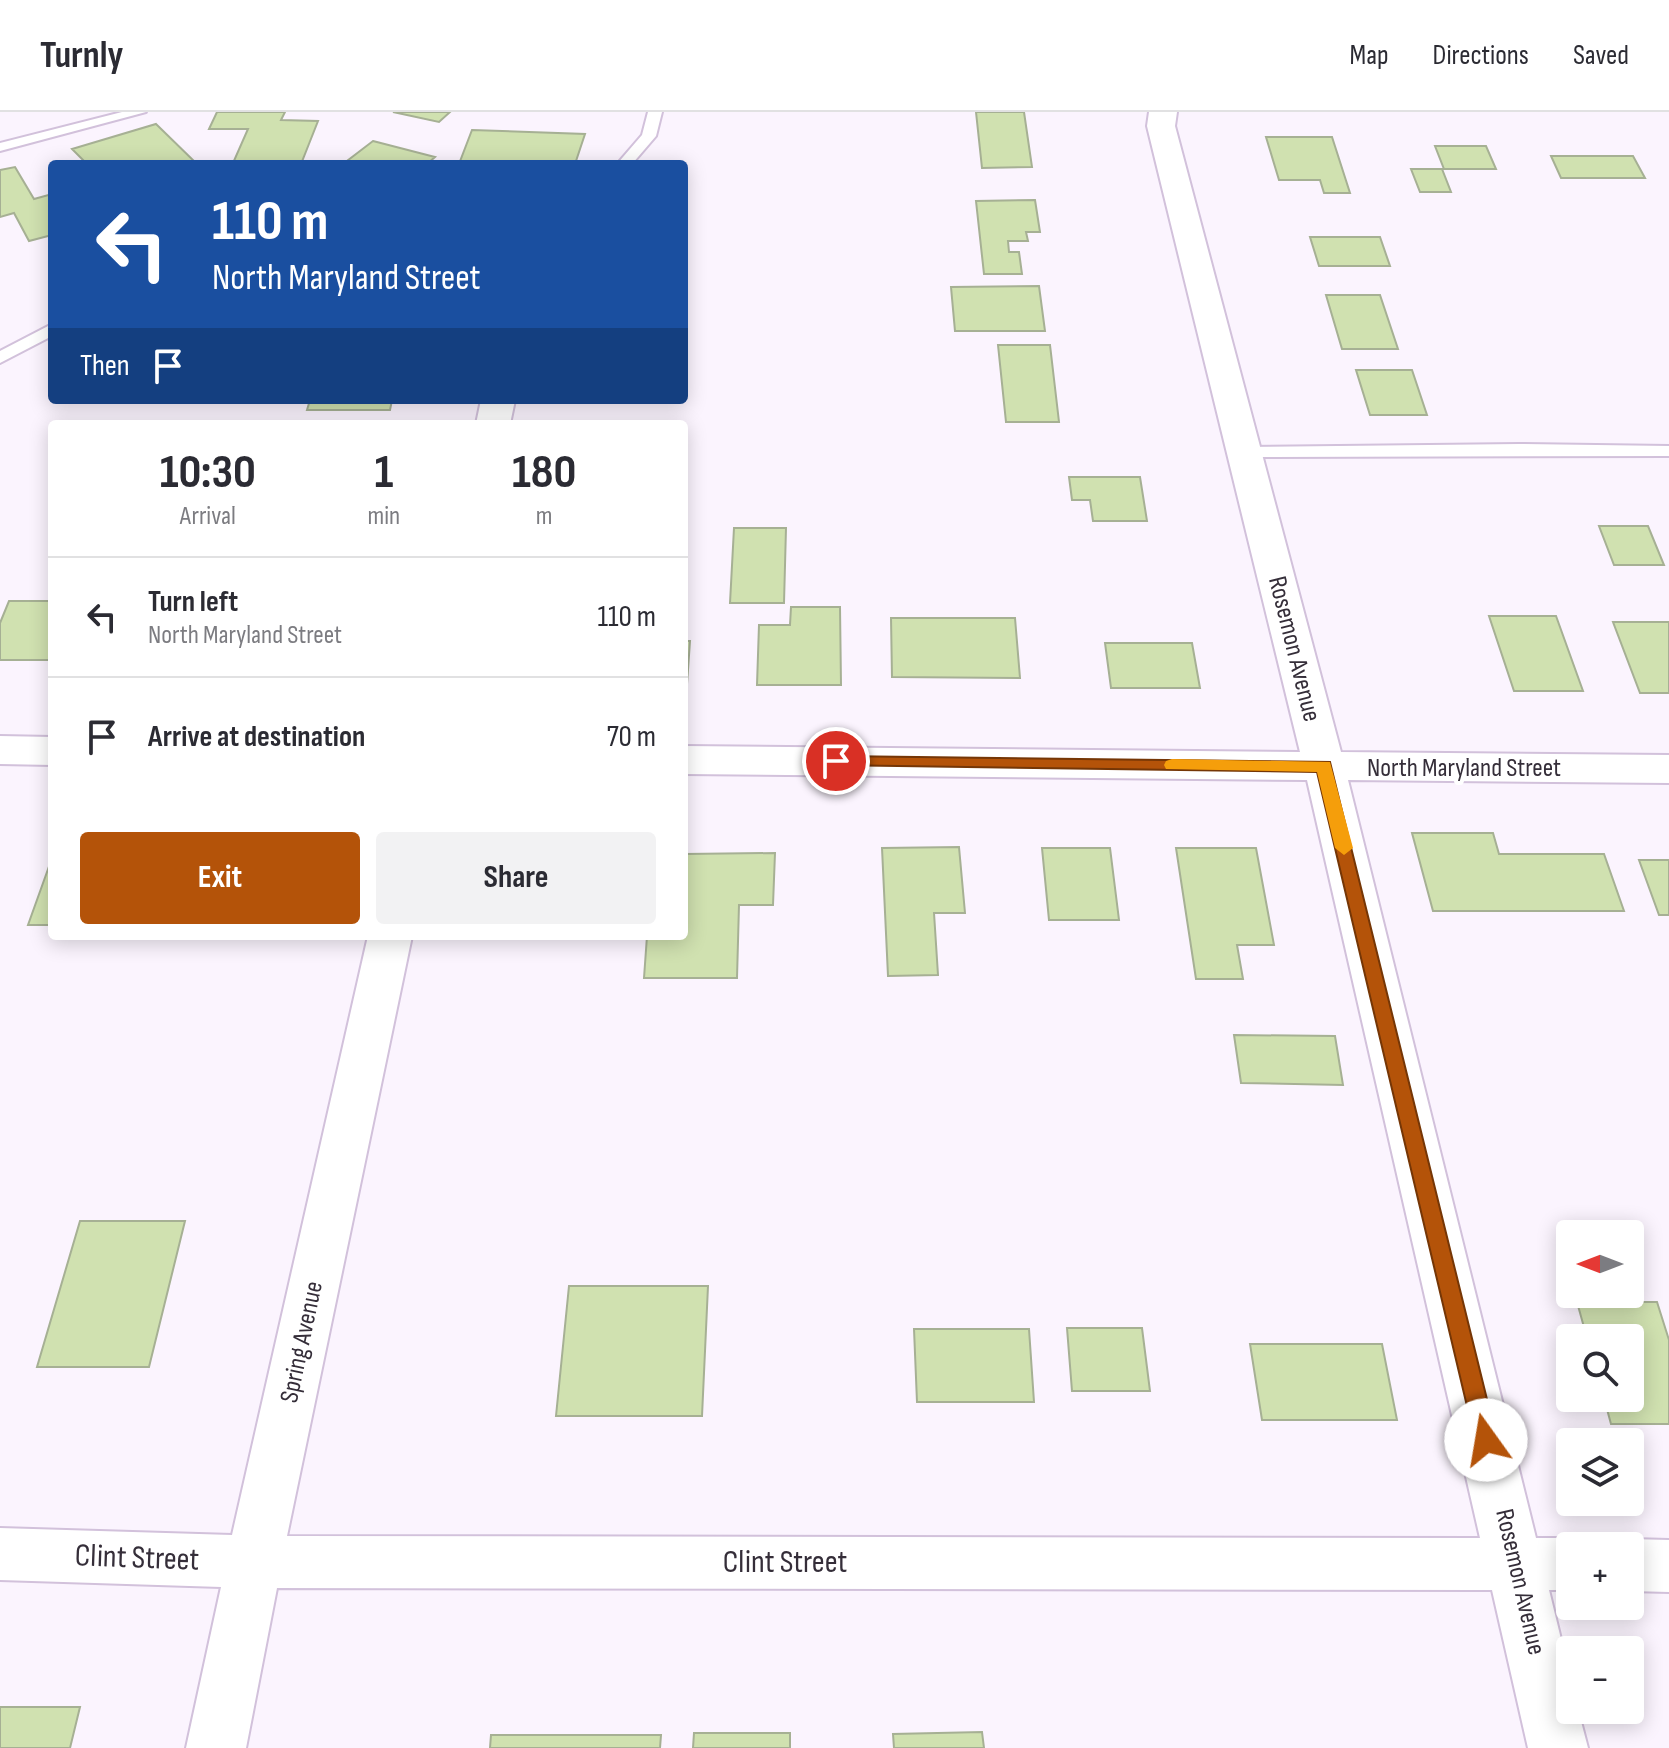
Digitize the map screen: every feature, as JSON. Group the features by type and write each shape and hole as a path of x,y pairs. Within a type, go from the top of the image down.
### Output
{"street":[{"name":"Rosemon Avenue","path":"1163,112 1161,126 1324,766 1558,1748"},
{"path":"0,750 48,751"},
{"name":"North Maryland Street","path":"688,760 1669,769"},
{"name":"Spring Avenue","path":"216,1748 389,940"},
{"name":"Clint Street","path":"0,1554 254,1562 1556,1564"},
{"path":"1644,1565 1669,1566"}],"lane":[{"path":"0,147 139,112"},
{"path":"628,160 649,136 655,112"},
{"path":"0,358 48,331"},
{"path":"1243,452 1669,451"}],"building":[{"path":"217,112 285,112 281,120 318,121 303,160 234,160 248,129 209,129"},
{"path":"393,112 450,112 439,122"},
{"path":"976,112 1024,112 1032,167 982,168"},
{"path":"156,124 193,160 83,160 72,149"},
{"path":"472,130 585,134 576,160 461,160"},
{"path":"1266,137 1332,137 1350,193 1324,193 1320,180 1279,180"},
{"path":"373,141 435,157 432,160 348,160"},
{"path":"1435,146 1486,146 1496,169 1444,169"},
{"path":"1551,156 1633,156 1645,178 1561,178"},
{"path":"15,167 34,199 48,195 48,236 29,241 14,213 0,217 0,170"},
{"path":"1411,169 1442,169 1451,192 1420,192"},
{"path":"1035,200 1040,232 1026,232 1028,241 1008,241 1009,252 1019,252 1022,274 984,274 976,201"},
{"path":"1310,237 1380,237 1390,266 1319,266"},
{"path":"1039,286 1045,331 955,331 951,287"},
{"path":"1326,295 1380,295 1398,349 1342,349"},
{"path":"998,345 1050,345 1059,422 1006,422"},
{"path":"1356,370 1412,370 1427,415 1370,415"},
{"path":"309,404 391,404 390,410 307,410"},
{"path":"1069,477 1140,477 1147,521 1093,521 1090,500 1072,500"},
{"path":"1599,526 1648,526 1664,565 1614,565"},
{"path":"734,528 786,528 784,603 730,603"},
{"path":"9,601 48,601 48,660 0,660 0,623"},
{"path":"791,607 840,607 841,685 757,685 759,625 790,625"},
{"path":"1489,616 1556,616 1583,691 1514,691"},
{"path":"891,618 1015,618 1020,678 892,677"},
{"path":"1613,622 1669,622 1669,693 1640,693"},
{"path":"1105,643 1192,643 1200,688 1111,688"},
{"path":"1412,833 1493,833 1499,854 1604,854 1624,911 1433,911"},
{"path":"959,847 965,913 934,913 938,975 888,976 882,848"},
{"path":"1042,848 1110,848 1119,920 1049,920"},
{"path":"1176,848 1256,848 1274,945 1237,945 1243,979 1196,979"},
{"path":"775,853 773,905 739,905 737,978 644,978 647,940 688,940 688,854"},
{"path":"1639,860 1669,860 1669,915 1659,915"},
{"path":"48,869 48,925 28,925"},
{"path":"1234,1035 1335,1036 1343,1085 1241,1083"},
{"path":"80,1221 185,1221 149,1367 37,1367"},
{"path":"569,1286 708,1286 702,1416 556,1416"},
{"path":"1644,1302 1657,1302 1669,1340 1669,1424 1611,1424 1608,1412 1644,1412 1644,1324 1583,1324 1579,1308 1644,1308"},
{"path":"1067,1328 1142,1328 1150,1391 1072,1391"},
{"path":"914,1329 1029,1329 1034,1402 917,1402"},
{"path":"1250,1344 1382,1344 1397,1420 1262,1420"},
{"path":"0,1707 80,1707 70,1748 0,1748"},
{"path":"982,1732 984,1748 894,1748 893,1734"},
{"path":"694,1733 790,1733 790,1748 693,1748"},
{"path":"491,1735 661,1735 660,1748 490,1748"}],"slow traffic":[{"path":"1172,765 1324,766 1344,848"}],"route":[{"path":"836,761 1324,766 1486,1440"}]}
